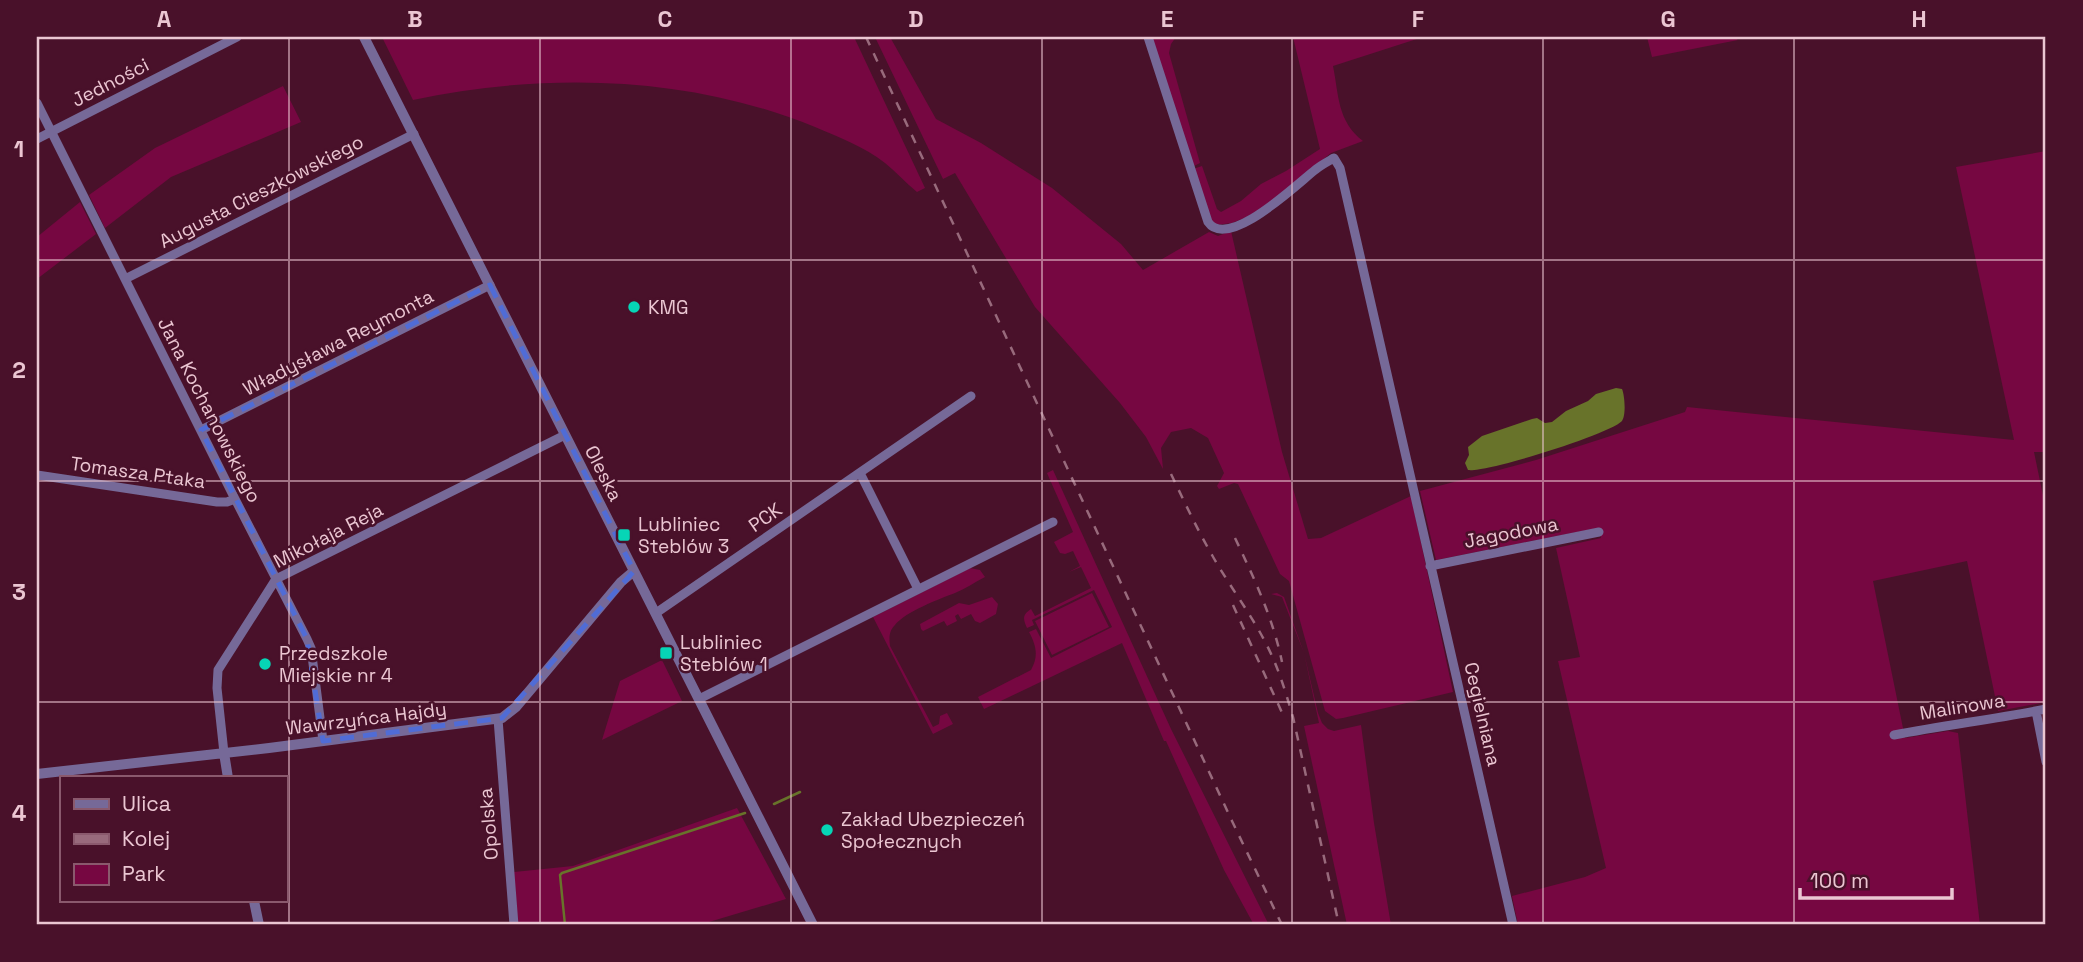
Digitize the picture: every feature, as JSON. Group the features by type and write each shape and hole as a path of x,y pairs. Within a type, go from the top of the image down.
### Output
{"street":[{"name":"Jedności","path":"37,139 237,37"},
{"name":"Oleska","path":"364,37 813,925"},
{"name":"Cegielniana","path":"1148,37 1185,156 1212,228 1227,228 1251,219 1268,209 1322,165 1334,158 1338,163 1513,925"},
{"name":"Jana Kochanowskiego","path":"37,103 311,648 323,741"},
{"name":"Augusta Cieszkowskiego","path":"125,279 414,134"},
{"name":"Władysława Reymonta","path":"201,430 490,285"},
{"name":"PCK","path":"656,613 971,396"},
{"name":"Mikołaja Reja","path":"224,753 216,688 218,670 276,579 565,435"},
{"name":"Tomasza Ptaka","path":"38,473 218,502 235,499"},
{"path":"860,473 918,589"},
{"path":"699,699 1053,522"},
{"name":"Jagodowa","path":"1430,566 1599,532"},
{"path":"498,719 516,707 621,582 634,571"},
{"name":"Malinowa","path":"1894,735 2041,710 2046,762"},
{"name":"Wawrzyńca Hajdy","path":"37,774 498,719"},
{"name":"Opolska","path":"498,719 514,925"},
{"path":"224,753 228,776"},
{"path":"254,902 259,925"}],"highlighted area":[{"path":"490,285 634,571 502,718 323,741 307,639 201,430"}],"green space":[{"path":"382,37 854,37 925,188 917,192 877,157 815,127 767,110 667,88 565,83 514,85 413,100"},
{"path":"875,37 890,37 936,119 981,143 1052,188 1121,244 1143,270 1209,232 1218,236 1231,231 1282,452 1308,539 1321,538 1411,496 1453,692 1343,718 1336,719 1325,711 1289,581 1280,574 1238,484 1219,489 1217,486 1224,473 1208,438 1191,428 1171,432 1161,448 1163,469 1146,437 1120,403 1035,307 955,173 943,179"},
{"path":"1152,37 1176,37 1169,53 1200,163 1192,167"},
{"path":"1293,37 1423,37 1333,66 1344,116 1354,133 1363,141 1331,153 1264,207 1247,217 1216,225 1212,221 1193,169 1202,166 1217,209 1221,212 1241,201 1261,184 1320,149"},
{"path":"1647,37 1733,37 1738,40 1652,57"},
{"path":"283,86 301,122 171,177 105,228 89,195 155,148"},
{"path":"2046,151 2046,452 2034,452 2046,510 2046,702 1998,711 1967,561 1873,581 1905,738 1948,731 1958,733 1980,925 1518,925 1512,896 1585,877 1606,868 1558,661 1580,657 1556,548 1601,538 1598,528 1436,560 1420,491 1536,460 1685,412 1687,407 2014,440 1956,167"},
{"path":"80,202 96,234 37,279 37,237"},
{"path":"1053,470 1171,729 1269,925 1254,925 1224,870 1122,643 984,709 978,697 1031,670 1036,651 1029,632 1036,629 1051,658 1112,627 1094,590 1032,620 1034,625 1027,628 1025,615 1031,609 1035,616 1091,588 1081,567 1069,572 1080,566 1073,551 1060,553 1054,542 1073,532 1047,473"},
{"path":"970,568 980,570 985,577 906,615 893,627 890,634 890,646 933,727 939,724 940,716 947,713 953,724 933,734 873,617"},
{"path":"1092,593 1109,627 1052,655 1035,621"},
{"path":"1277,593 1284,597 1304,653 1282,597 1271,594"},
{"path":"992,597 998,604 996,614 980,623 975,621 971,614 961,619 958,614 955,616 957,621 947,626 944,621 923,631 921,629 920,624 959,603 969,605"},
{"path":"1304,653 1322,723 1334,731 1361,725 1391,925 1347,925 1304,726 1319,723"},
{"path":"662,660 682,701 602,740 620,681"},
{"path":"737,808 786,899 699,925 518,925 514,872 573,866"}],"shaded area":[{"path":"1616,388 1622,389 1625,411 1622,421 1613,427 1521,459 1468,470 1465,463 1469,455 1468,447 1482,436 1537,418 1545,423 1552,422 1596,394"}],"waterway":[{"path":"774,804 800,792"},
{"path":"565,925 560,875 562,873 745,813"}],"railway":[{"path":"866,37 1282,925"},
{"path":"1171,474 1206,545 1259,630 1278,671 1293,717 1339,925"},
{"path":"1235,538 1268,614 1282,662"},
{"path":"1233,605 1284,717"}],"place":[{"name":"KMG","path":"634,307"},
{"name":"Lubliniec Steblów 3","path":"624,535"},
{"name":"Lubliniec Steblów 1","path":"666,653"},
{"name":"Przedszkole Miejskie nr 4","path":"265,664"},
{"name":"Zakład Ubezpieczeń Społecznych","path":"827,830"}]}
